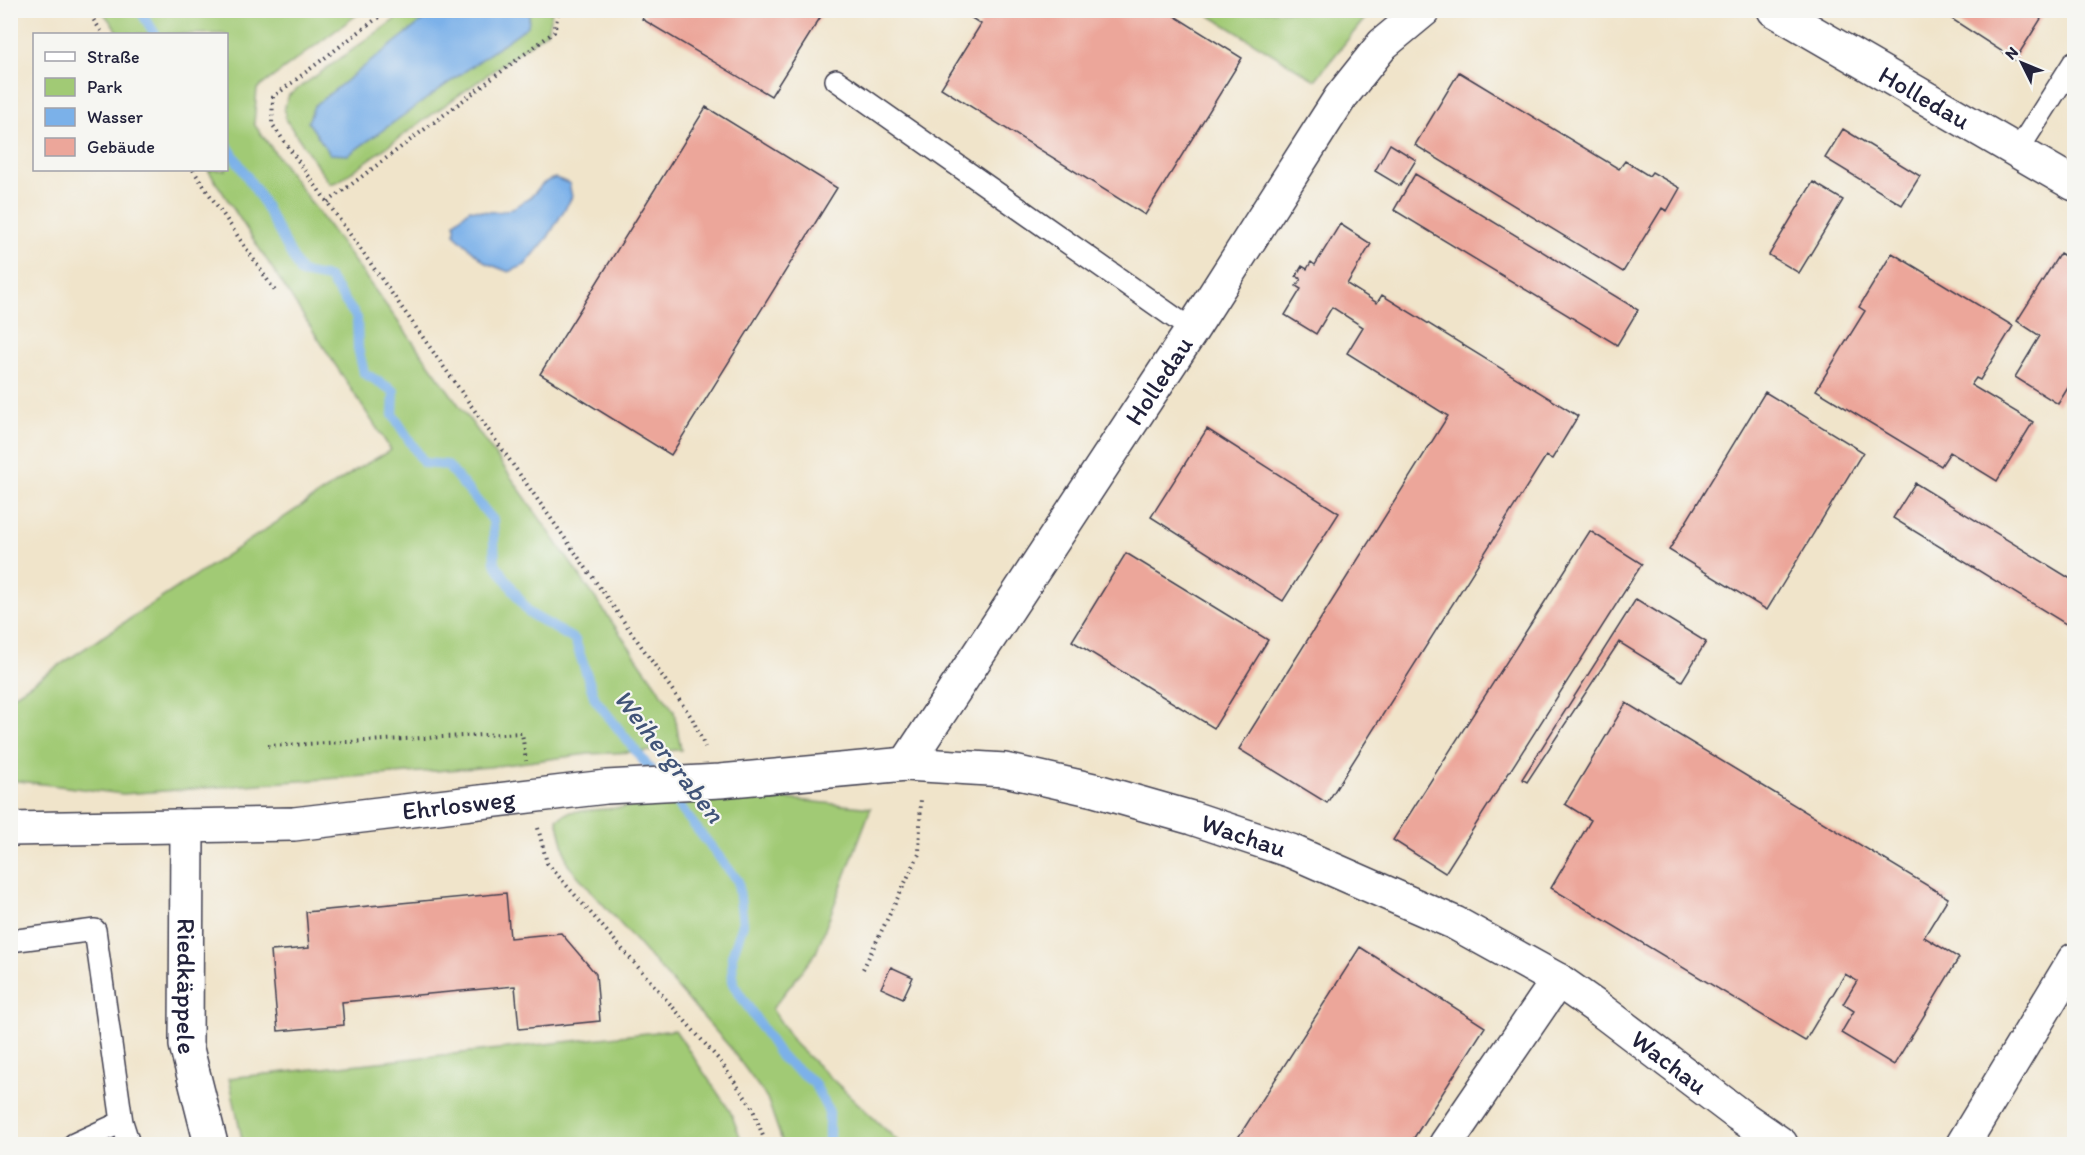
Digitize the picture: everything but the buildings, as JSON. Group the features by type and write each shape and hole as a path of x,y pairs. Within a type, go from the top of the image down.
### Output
{"street":[{"name":"Holledau","path":"915,764 1340,98 1383,44 1424,10"},
{"name":"Holledau","path":"1774,10 2074,184"},
{"name":"Ehrlosweg","path":"10,829 294,824 606,787 716,781 915,764"},
{"name":"Wachau","path":"915,764 1005,770 1094,790 1192,818 1291,851 1455,923 1558,980 1780,1144"},
{"name":"Riedkäppele","path":"186,826 186,1044 211,1144"},
{"path":"1963,1144 2074,960"},
{"path":"1446,1144 1558,980"}],"lane":[{"path":"2018,150 2074,62"},
{"path":"836,80 1192,330"},
{"path":"10,941 95,930 122,1122 129,1144"},
{"path":"74,1144 122,1122"}],"path":[{"path":"87,10 102,33"},
{"path":"388,10 273,97 272,124 692,718 716,781"},
{"path":"328,202 554,32 559,10"},
{"path":"194,171 276,294"},
{"path":"268,746 522,733 530,796 547,863 720,1061 752,1107 766,1144"},
{"path":"863,969 919,854 919,808 915,764"}],"green space":[{"path":"102,11 362,11 257,89 254,124 499,460 674,711 681,750 588,754 489,767 123,794 11,780 11,697 359,468 391,450 209,171 228,171 228,33 119,33"},
{"path":"407,11 435,11 418,25 348,155 527,26 530,11 552,11 547,32 339,181 330,184 286,120 284,108 289,95"},
{"path":"1202,11 1371,11 1315,80"},
{"path":"760,796 871,808 816,953 772,1009 796,1045 901,1144 783,1144 767,1098 728,1045 568,865 557,819 569,812"},
{"path":"675,1030 730,1111 743,1144 243,1144 229,1078"}],"water":[{"path":"435,11 530,11 528,26 348,155 330,154 308,122 314,106"},
{"path":"555,178 569,183 572,197 548,237 525,265 509,272 486,263 455,235 455,222 470,209 487,212 508,210 533,195 542,184"}],"waterway":[{"name":"Weihergraben","path":"140,10 154,33"},
{"name":"Weihergraben","path":"228,147 261,198 301,273 329,278 357,318 358,348 364,373 394,391 393,415 424,463 447,465 493,520 495,563 529,613 575,640 595,699 738,881 743,924 732,956 733,984 781,1057 814,1083 829,1112 829,1144"}]}
